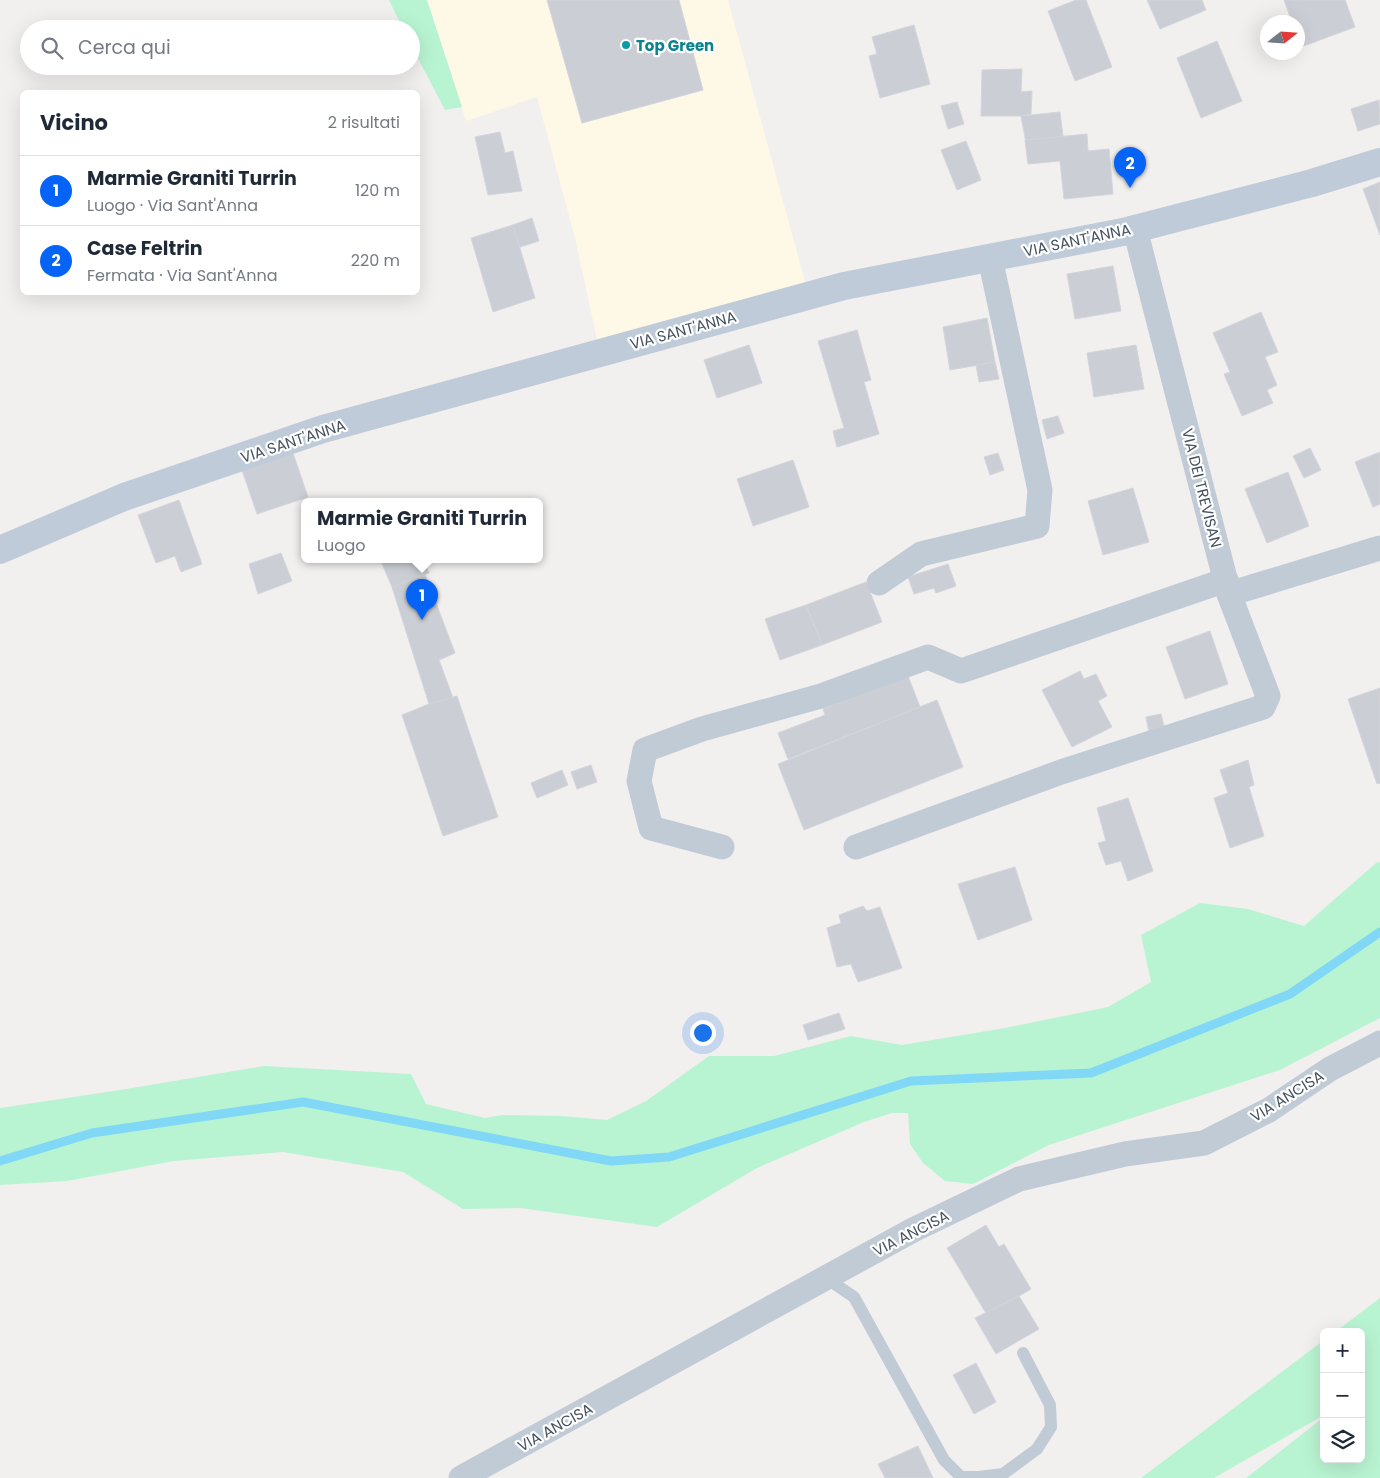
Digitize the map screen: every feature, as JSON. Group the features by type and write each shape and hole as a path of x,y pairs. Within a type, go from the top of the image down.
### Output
{"main road":[{"name":"VIA SANT'ANNA","path":"0,550 124,497 323,430 844,286 1135,228 1312,183 1380,162"}],"street":[{"name":"VIA DEI TREVISAN","path":"856,847 1060,772 1263,707 1268,696 1227,587 1135,228"},
{"path":"879,583 921,554 1037,526 1040,490 990,258"},
{"path":"722,847 651,828 639,781 645,750 702,729 821,696 928,657 961,671 1227,587 1380,548"},
{"name":"VIA ANCISA","path":"461,1478 913,1230 1019,1179 1125,1154 1204,1143 1269,1110 1330,1069 1380,1043"}],"lane":[{"path":"826,1278 854,1297 944,1460 960,1477 1003,1474 1037,1449 1051,1427 1050,1405 1023,1353"}],"shaded area":[{"path":"427,0 728,0 809,296 600,353 575,238 537,97 466,121"}],"green space":[{"path":"389,0 427,0 462,107 445,110 420,62 420,20 399,20"},
{"path":"1380,862 1380,1018 1280,1070 1049,1145 973,1184 945,1181 923,1163 910,1144 908,1113 892,1113 864,1122 757,1168 657,1227 520,1208 463,1209 403,1172 283,1152 174,1161 67,1181 0,1185 0,1108 264,1066 411,1074 426,1104 485,1118 502,1115 562,1116 607,1120 646,1101 709,1056 774,1056 851,1036 902,1045 1005,1028 1108,1007 1151,982 1141,935 1200,903 1248,909 1304,926 1376,863"},
{"path":"1380,1298 1380,1478 1246,1478 1320,1420 1320,1463 1365,1463 1365,1328 1340,1328"},
{"path":"1320,1343 1320,1417 1214,1478 1141,1478"}],"building":[{"name":"Top Green","path":"547,0 679,0 703,90 582,123"},
{"path":"1076,0 1086,0 1112,67 1075,81 1048,11"},
{"path":"1147,0 1202,0 1206,10 1160,29"},
{"path":"1284,0 1345,0 1355,27 1305,46 1305,15 1289,15"},
{"path":"914,25 930,84 880,98 869,56 877,54 872,37"},
{"path":"1217,41 1242,101 1201,118 1177,58"},
{"path":"1022,69 1021,92 1032,91 1031,114 1021,116 981,116 982,70"},
{"path":"1379,100 1380,124 1358,131 1351,109"},
{"path":"957,102 964,124 948,129 941,106"},
{"path":"1060,112 1063,136 1026,143 1021,116"},
{"path":"500,132 505,153 513,151 522,191 488,195 475,137"},
{"path":"1087,134 1088,151 1109,149 1113,194 1064,199 1060,161 1028,164 1025,140"},
{"path":"966,141 981,180 957,190 941,150"},
{"path":"1380,182 1380,235 1363,189"},
{"path":"532,218 539,241 520,247 510,226"},
{"path":"513,225 535,298 493,312 471,238"},
{"path":"1113,266 1121,311 1075,319 1067,274"},
{"path":"1261,312 1278,352 1265,357 1277,385 1267,390 1273,403 1242,416 1224,374 1230,372 1213,333"},
{"path":"987,318 995,362 950,370 943,327"},
{"path":"857,330 871,380 864,382 879,434 837,447 833,431 844,428 818,341"},
{"path":"749,345 762,383 717,398 704,360"},
{"path":"1136,345 1144,389 1094,397 1087,353"},
{"path":"995,362 999,379 979,382 976,365"},
{"path":"1058,416 1064,433 1047,439 1042,420"},
{"path":"1310,448 1321,470 1304,478 1293,456"},
{"path":"1380,452 1380,504 1373,507 1355,462"},
{"path":"293,453 308,497 257,514 242,470"},
{"path":"998,453 1004,470 990,475 984,457"},
{"path":"793,460 809,507 753,526 737,479"},
{"path":"1288,472 1309,526 1267,543 1245,489"},
{"path":"1133,488 1149,542 1103,555 1088,501"},
{"path":"179,500 202,564 181,572 175,556 156,563 138,515"},
{"path":"281,553 292,581 258,594 249,564"},
{"path":"382,563 425,563 429,573 392,587"},
{"path":"948,564 956,586 936,593 934,588 914,594 908,577"},
{"path":"425,574 455,653 439,660 453,698 429,704 392,587"},
{"path":"866,582 882,622 822,645 806,605"},
{"path":"806,605 822,645 780,660 765,619"},
{"path":"1210,631 1228,684 1185,699 1166,647"},
{"path":"1080,671 1084,679 1096,674 1107,696 1098,701 1112,727 1072,747 1042,690"},
{"path":"908,676 920,707 788,759 778,733 825,715 823,709"},
{"path":"1380,688 1380,783 1377,784 1348,699"},
{"path":"457,696 498,817 443,836 402,715 429,704"},
{"path":"937,700 963,767 804,830 778,764"},
{"path":"1161,714 1165,730 1149,733 1146,717"},
{"path":"1248,760 1254,785 1249,787 1264,836 1230,848 1214,798 1228,793 1220,770"},
{"path":"591,765 597,782 577,789 571,772"},
{"path":"562,770 568,785 537,798 531,783"},
{"path":"1128,798 1153,871 1128,881 1121,861 1106,865 1098,843 1106,841 1097,808"},
{"path":"1015,867 1032,920 978,940 958,884"},
{"path":"863,906 867,911 880,907 902,968 858,982 851,964 837,967 827,928 841,923 839,915"},
{"path":"839,1013 845,1029 808,1040 803,1025"},
{"path":"986,1225 999,1247 1004,1244 1031,1289 987,1315 947,1248"},
{"path":"1019,1296 1039,1329 996,1354 975,1318"},
{"path":"976,1363 996,1402 974,1414 953,1375"},
{"path":"918,1446 933,1478 885,1478 878,1464"}],"waterway":[{"path":"0,1161 92,1133 303,1102 611,1161 669,1157 911,1081 1091,1073 1290,994 1380,932"}],"place":[{"name":"Top Green","path":"626,45"},
{"name":"Case Feltrin","path":"1130,188"},
{"name":"Marmie Graniti Turrin","path":"422,620"}]}
